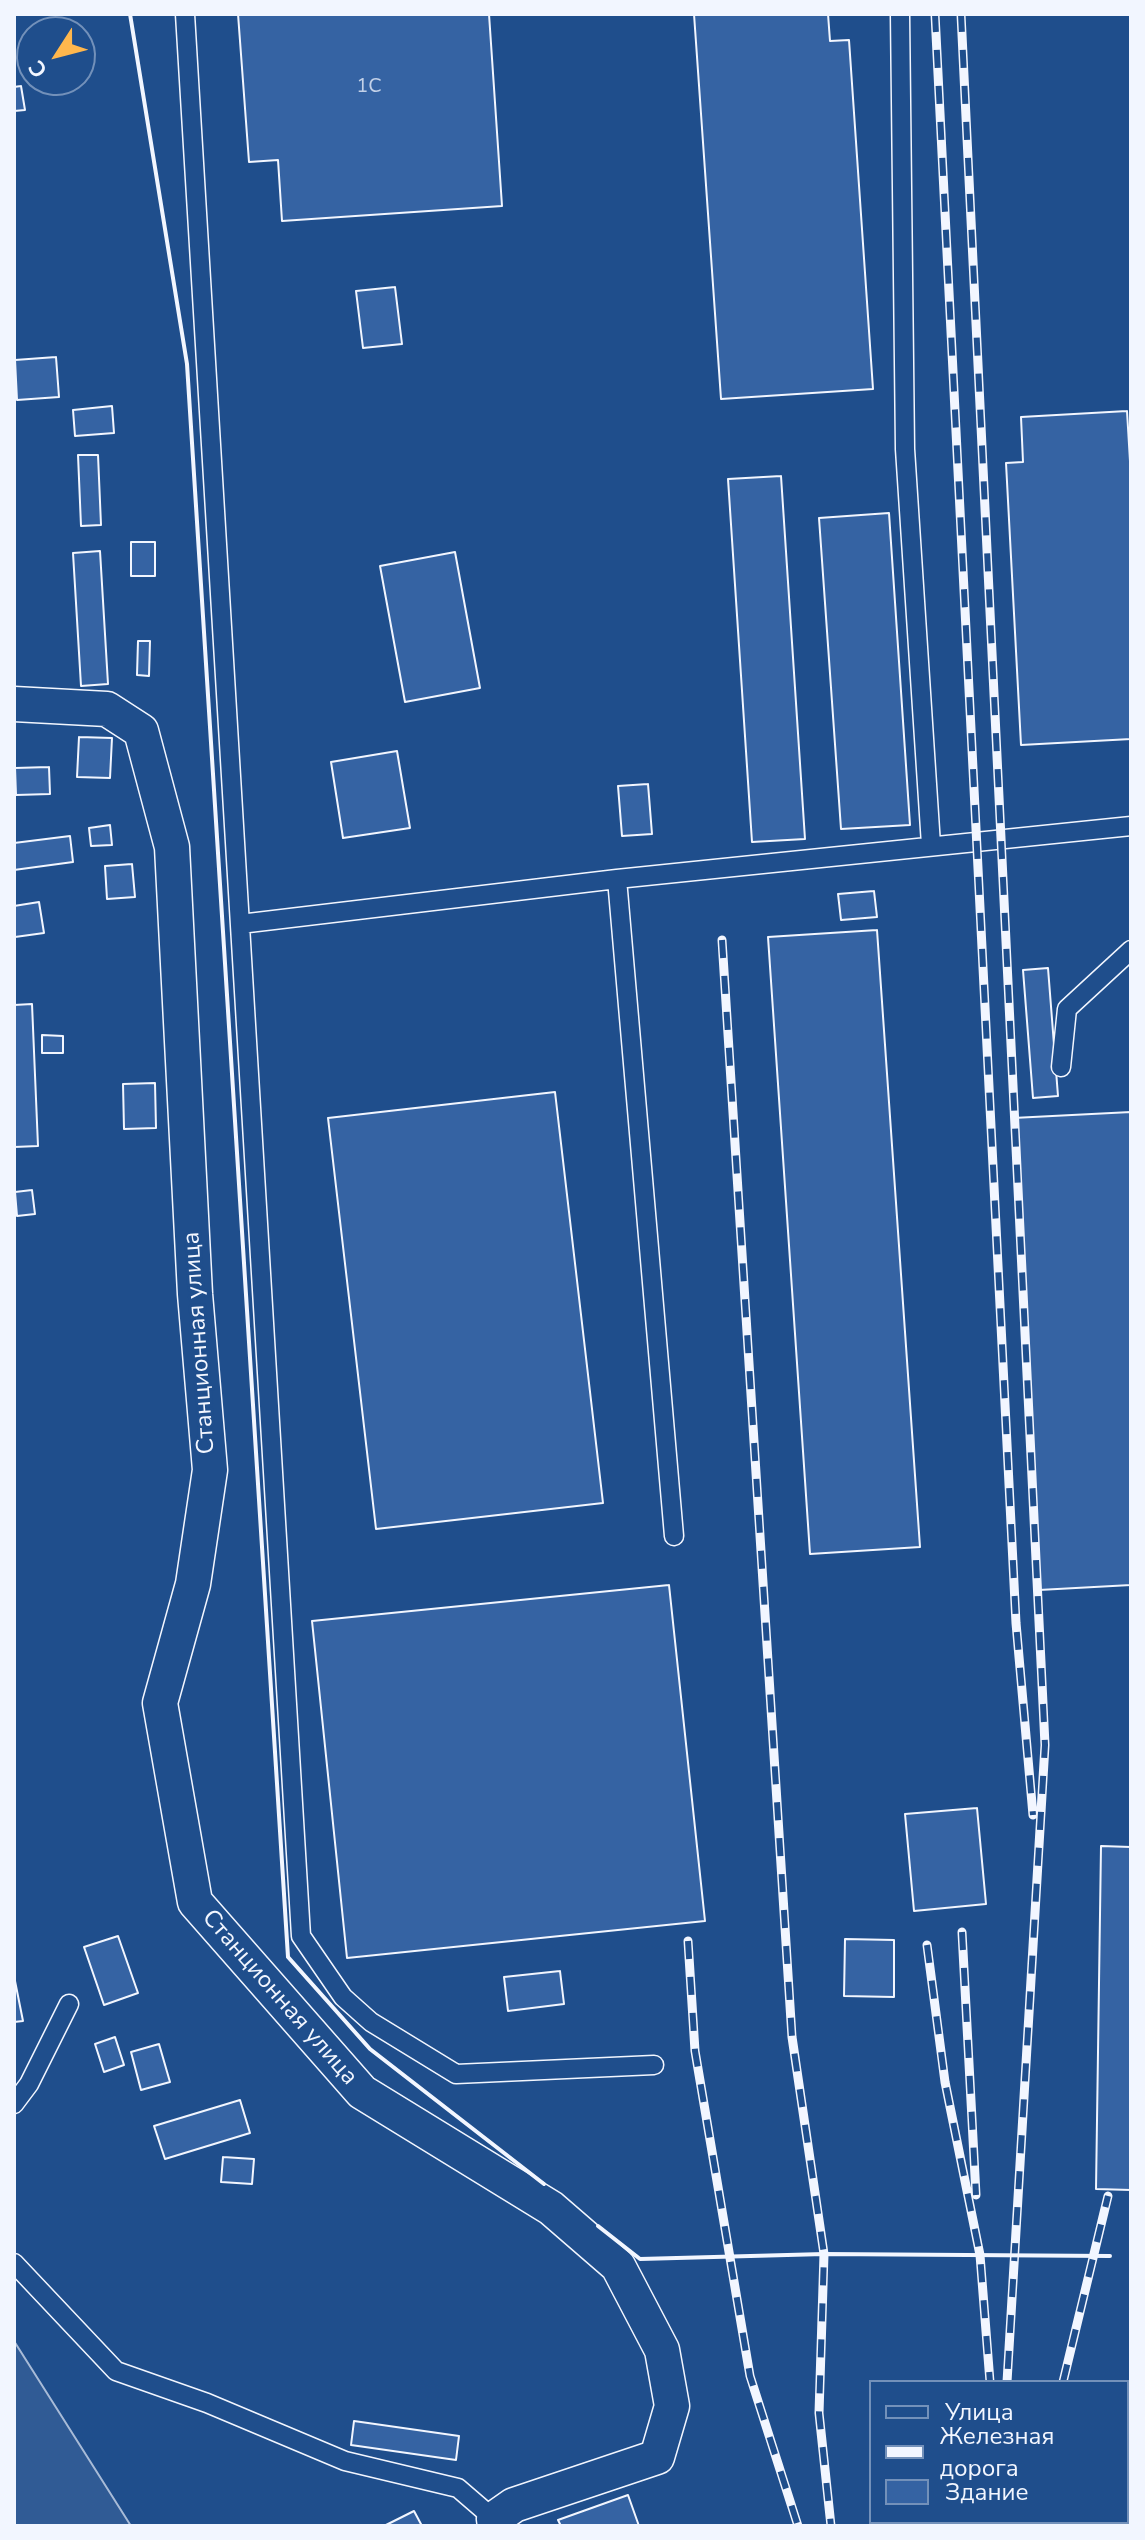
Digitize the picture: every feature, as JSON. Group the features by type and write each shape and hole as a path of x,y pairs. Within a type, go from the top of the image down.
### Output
{"street":[{"name":"Станционная улица","path":"14,704 107,709 141,731 172,847 195,1294 210,1470 193,1584 160,1703 195,1902 362,2092 551,2208 618,2266 662,2350 672,2406 657,2457 514,2505 494,2523"}],"lane":[{"path":"185,14 301,1936 343,1997 362,2014 456,2074 654,2065"},
{"path":"900,14 905,449 931,845"},
{"path":"240,924 617,879 1131,826"},
{"path":"617,879 674,1536"},
{"path":"1061,1067 1067,1009 1131,950"},
{"path":"14,2104 29,2084 69,2004"},
{"path":"14,2263 116,2371 207,2403 345,2461 458,2488 494,2523"}],"shaded area":[{"path":"14,2341 131,2526 14,2526"}],"building":[{"path":"238,14 489,14 502,206 282,221 278,160 249,162"},
{"path":"694,14 828,14 830,41 849,40 873,389 721,399"},
{"path":"14,87 16,96 23,96 25,110 14,111"},
{"path":"395,287 402,344 363,348 356,291"},
{"path":"56,357 59,397 17,400 15,360"},
{"path":"112,406 114,433 75,436 73,410"},
{"path":"1127,411 1131,478 1131,739 1021,745 1006,463 1023,462 1021,417"},
{"path":"78,455 98,455 101,525 81,526"},
{"path":"781,476 805,839 752,842 728,479"},
{"path":"889,513 910,825 841,829 819,518"},
{"path":"131,542 155,542 155,576 131,576"},
{"path":"100,551 108,684 81,686 73,553"},
{"path":"455,552 480,688 405,702 380,566"},
{"path":"138,641 150,641 149,676 137,675"},
{"path":"79,737 112,738 110,778 77,777"},
{"path":"397,751 410,828 343,838 331,762"},
{"path":"49,767 50,794 16,795 15,768"},
{"path":"648,784 652,834 622,836 618,786"},
{"path":"110,825 112,845 91,846 89,828"},
{"path":"70,836 73,862 14,870 14,843"},
{"path":"132,864 135,897 107,899 105,866"},
{"path":"874,891 877,917 841,920 838,894"},
{"path":"39,902 44,933 15,937 14,906"},
{"path":"877,930 920,1547 810,1554 768,937"},
{"path":"1048,968 1058,1096 1033,1098 1023,970"},
{"path":"32,1004 38,1146 14,1147 14,1005"},
{"path":"42,1035 63,1036 63,1053 42,1053"},
{"path":"155,1083 156,1128 124,1129 123,1084"},
{"path":"555,1092 603,1503 376,1529 328,1118"},
{"path":"1131,1112 1131,1585 1039,1590 1013,1118"},
{"path":"32,1190 35,1214 17,1216 15,1192"},
{"path":"669,1585 705,1921 347,1958 312,1621"},
{"path":"977,1808 986,1904 914,1911 905,1814"},
{"path":"1101,1846 1131,1847 1131,2190 1096,2189"},
{"path":"118,1936 138,1993 104,2005 84,1947"},
{"path":"845,1939 894,1940 894,1997 844,1996"},
{"path":"560,1971 564,2004 508,2011 504,1977"},
{"path":"14,1976 23,2021 14,2022"},
{"path":"115,2037 124,2065 104,2072 95,2044"},
{"path":"159,2044 170,2082 141,2090 131,2052"},
{"path":"240,2100 250,2133 165,2159 154,2126"},
{"path":"223,2157 254,2159 252,2184 221,2182"},
{"path":"354,2421 459,2436 456,2460 351,2445"},
{"path":"628,2495 639,2526 561,2526 558,2520"},
{"path":"414,2511 422,2526 384,2526"}],"railway":[{"path":"935,14 1016,1623 1033,1815"},
{"path":"961,14 1045,1745 1007,2380"},
{"path":"722,940 792,2037 824,2254 819,2413 831,2526"},
{"path":"962,1932 976,2195"},
{"path":"688,1941 695,2051 750,2376 798,2526"},
{"path":"927,1945 945,2082 980,2255 990,2380"},
{"path":"1063,2380 1108,2196"}],"wall":[{"path":"130,14 187,364 288,1957 370,2049 544,2184"},
{"path":"598,2226 640,2259 824,2254 1110,2256"}]}
